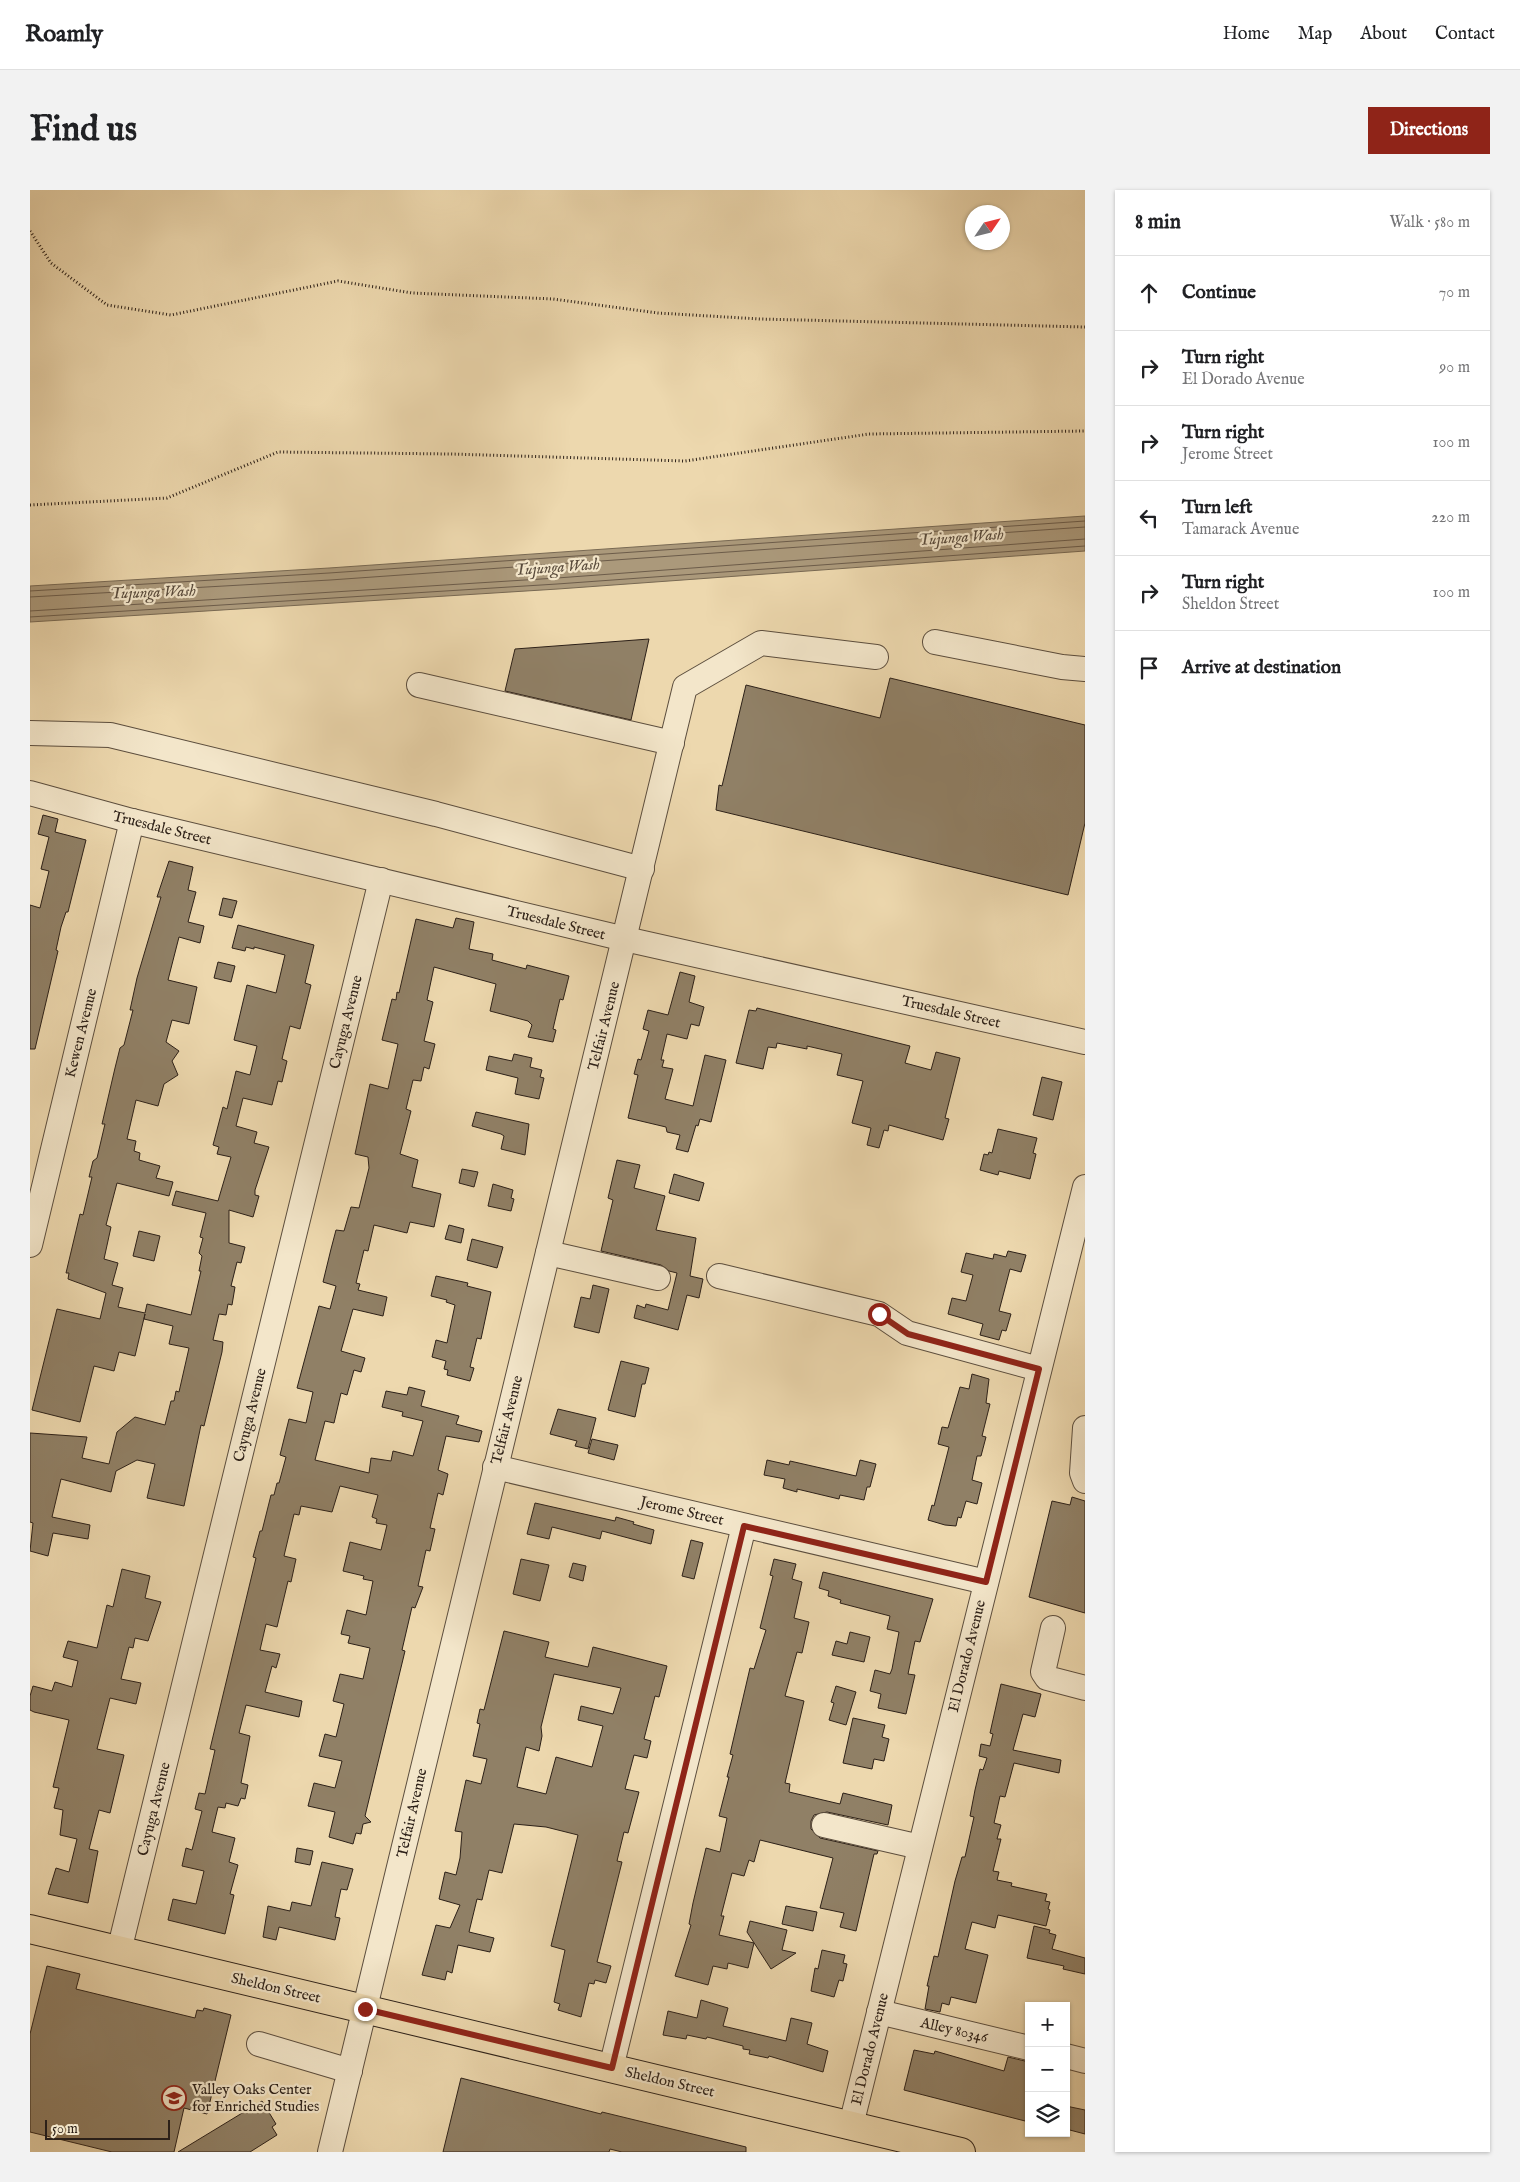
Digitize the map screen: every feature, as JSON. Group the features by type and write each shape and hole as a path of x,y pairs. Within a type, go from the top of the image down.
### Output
{"main road":[{"name":"Sheldon Street","path":"30,1928 960,2152"}],"street":[{"path":"935,642 1062,667 1085,668"},
{"name":"Telfair Avenue","path":"330,2152 685,687 761,643 876,657"},
{"path":"419,685 672,743"},
{"path":"30,733 110,735 436,814 642,869"},
{"name":"Truesdale Street","path":"30,793 132,821 625,939 1085,1042"},
{"name":"Kewen Avenue","path":"30,1245 132,821"},
{"name":"Cayuga Avenue","path":"120,1951 381,880"},
{"name":"El Dorado Avenue","path":"851,2125 1085,1187"},
{"path":"548,1253 658,1278"},
{"path":"719,1276 879,1314 908,1334 1039,1369"},
{"path":"1084,1431 1082,1473 1085,1481"},
{"name":"Jerome Street","path":"495,1467 986,1582"},
{"path":"612,2068 744,1526"},
{"path":"1053,1628 1043,1672 1048,1678 1085,1688"},
{"path":"824,1825 920,1847"},
{"name":"Alley 80346","path":"879,2012 1025,2047"},
{"path":"259,2044 350,2071"},
{"path":"1070,2057 1085,2061"}],"path":[{"path":"30,231 51,263 107,304 170,315 338,281 412,293 553,299 658,313 760,319 1085,327"},
{"path":"30,504 167,498 278,452 451,454 685,461 869,434 1085,431"}],"water":[{"name":"Tujunga Wash","path":"1085,516 1085,551 558,589 30,622 30,586 329,568"}],"building":[{"path":"649,639 631,720 505,691 515,649"},
{"path":"890,678 1085,725 1085,823 1068,895 716,810 719,785 722,786 746,685 880,718"},
{"path":"43,815 58,819 55,832 86,840 68,912 66,912 61,927 56,950 58,951 35,1049 30,1049 30,905 40,908 49,871 41,869 49,837 38,834"},
{"path":"169,861 193,867 188,890 196,892 188,922 204,926 200,943 179,937 168,980 197,987 189,1024 172,1020 166,1042 179,1051 172,1061 178,1075 164,1084 158,1106 136,1100 127,1139 136,1141 134,1151 140,1153 139,1160 160,1166 156,1178 173,1182 169,1196 117,1183 106,1225 111,1227 104,1259 118,1263 112,1285 123,1288 118,1307 145,1313 147,1304 191,1315 201,1271 199,1271 202,1256 199,1253 203,1238 200,1237 206,1213 172,1205 176,1191 218,1201 231,1157 217,1154 219,1147 213,1145 223,1107 227,1109 236,1071 250,1075 257,1046 234,1040 247,985 276,993 285,955 254,947 254,949 246,947 245,951 232,948 238,925 314,945 305,983 311,985 300,1029 290,1026 282,1059 287,1061 282,1082 278,1081 272,1105 243,1098 236,1126 257,1132 254,1143 269,1147 255,1190 255,1195 259,1196 253,1217 229,1210 229,1243 245,1247 241,1263 237,1262 231,1286 235,1287 232,1305 228,1304 226,1315 219,1314 213,1340 223,1342 222,1352 204,1426 201,1425 184,1506 147,1498 155,1464 137,1460 116,1471 111,1492 61,1479 52,1517 90,1525 88,1539 53,1533 48,1556 30,1551 33,1523 30,1522 30,1433 87,1437 82,1458 109,1464 117,1432 135,1417 165,1425 171,1401 174,1401 176,1391 179,1392 189,1348 169,1344 173,1326 144,1319 145,1314 135,1356 119,1352 114,1371 94,1366 80,1422 32,1410 57,1309 100,1319 106,1293 68,1279 69,1273 66,1273 80,1214 83,1215 92,1177 89,1177 93,1161 97,1158 105,1124 102,1124 120,1048 124,1045 133,1010 130,1010 137,978 161,897 157,897"},
{"path":"223,898 237,901 232,918 219,915"},
{"path":"456,918 474,922 469,949 493,954 492,960 526,969 527,965 569,976 563,1000 560,999 553,1029 556,1030 553,1042 528,1037 532,1025 528,1021 490,1011 496,984 434,967 427,1000 433,1002 424,1041 435,1044 429,1069 424,1067 421,1081 413,1080 406,1109 411,1111 400,1154 418,1160 412,1187 441,1194 434,1227 410,1222 407,1233 374,1225 368,1251 364,1250 356,1283 360,1284 358,1290 387,1297 383,1316 353,1309 341,1351 365,1358 361,1372 354,1370 347,1395 341,1393 334,1423 325,1421 315,1460 369,1473 371,1458 391,1461 393,1451 413,1456 423,1421 402,1416 403,1412 382,1407 386,1391 407,1395 409,1387 425,1391 421,1406 459,1416 456,1424 482,1431 479,1442 446,1436 438,1470 448,1474 443,1495 438,1493 430,1528 435,1529 430,1551 426,1550 418,1586 423,1587 415,1608 412,1607 402,1650 405,1651 365,1816 371,1822 363,1824 361,1834 356,1833 353,1844 329,1837 335,1812 308,1806 314,1783 335,1788 342,1761 319,1756 325,1734 336,1737 344,1704 333,1701 340,1674 363,1679 370,1648 348,1643 350,1636 341,1634 347,1610 366,1615 373,1581 363,1579 364,1576 343,1571 350,1542 381,1550 387,1525 376,1523 377,1519 372,1517 378,1495 340,1486 332,1512 301,1506 299,1515 294,1514 284,1556 296,1559 291,1582 288,1581 277,1627 266,1624 260,1650 280,1654 276,1668 272,1666 265,1692 302,1701 299,1717 246,1705 239,1733 250,1736 241,1783 248,1785 245,1799 241,1798 238,1806 226,1803 225,1808 218,1807 212,1832 235,1838 229,1862 238,1865 230,1894 234,1895 225,1934 168,1920 173,1899 196,1904 204,1871 182,1866 186,1848 192,1850 202,1811 195,1809 199,1793 205,1794 215,1750 210,1749 256,1558 253,1557 271,1495 274,1495 277,1483 279,1483 286,1457 280,1455 289,1419 306,1423 313,1392 297,1388 319,1306 330,1309 336,1286 323,1282 336,1230 344,1231 351,1207 359,1208 369,1168 368,1157 355,1154 370,1084 388,1089 398,1044 382,1040 392,999 396,1000 397,992 399,993 416,919 453,928"},
{"path":"218,962 235,966 231,982 214,978"},
{"path":"680,972 695,976 689,1002 704,1007 699,1026 691,1024 687,1039 667,1034 661,1060 664,1060 662,1067 673,1069 665,1099 693,1106 705,1055 726,1060 711,1122 700,1119 698,1126 696,1125 688,1152 676,1149 680,1135 667,1132 666,1127 628,1118 638,1075 634,1074 638,1059 641,1060 649,1031 643,1029 648,1010 668,1015"},
{"path":"757,1008 910,1046 905,1063 931,1070 936,1052 960,1058 945,1118 949,1119 943,1140 889,1125 888,1131 884,1130 879,1148 867,1145 871,1128 852,1123 863,1081 837,1075 842,1054 807,1046 807,1049 777,1043 776,1048 768,1047 763,1069 736,1063 749,1010 756,1011"},
{"path":"514,1054 532,1058 530,1067 542,1070 540,1077 544,1078 539,1099 515,1094 518,1078 486,1070 489,1056 512,1061"},
{"path":"1042,1077 1062,1082 1053,1120 1033,1115"},
{"path":"476,1112 529,1124 525,1155 501,1149 504,1136 501,1134 472,1126"},
{"path":"998,1129 1037,1138 1033,1153 1036,1154 1030,1179 999,1171 998,1175 980,1170 984,1154 992,1153"},
{"path":"617,1160 640,1165 634,1188 665,1196 656,1230 696,1238 690,1276 703,1279 699,1298 687,1295 678,1330 634,1318 637,1305 645,1308 646,1304 668,1310 677,1273 669,1271 661,1265 601,1251 613,1200 608,1198"},
{"path":"462,1169 478,1172 474,1187 459,1183"},
{"path":"674,1174 704,1183 699,1201 669,1193"},
{"path":"493,1184 513,1190 511,1198 514,1199 511,1211 488,1206"},
{"path":"449,1225 464,1229 461,1243 445,1239"},
{"path":"139,1231 160,1236 154,1261 133,1256"},
{"path":"472,1239 503,1247 497,1268 467,1260"},
{"path":"1008,1251 1026,1255 1021,1272 1010,1269 999,1311 1011,1314 1006,1331 1002,1330 999,1340 980,1335 983,1324 948,1314 952,1298 966,1301 973,1275 961,1272 966,1253 993,1259 994,1254 1006,1257"},
{"path":"436,1276 468,1283 467,1286 491,1292 481,1339 477,1338 470,1367 474,1368 470,1381 447,1375 448,1370 444,1369 446,1361 432,1357 436,1340 447,1343 455,1305 446,1302 447,1300 431,1296"},
{"path":"593,1285 609,1289 599,1333 574,1327 581,1297 590,1299"},
{"path":"621,1361 649,1368 645,1384 642,1384 635,1417 608,1410"},
{"path":"972,1374 989,1379 986,1403 990,1404 982,1436 986,1437 981,1456 977,1456 972,1480 982,1483 977,1504 966,1501 961,1518 958,1517 956,1526 945,1525 928,1520 932,1505 934,1506 949,1447 938,1444 942,1427 948,1428 960,1387 969,1389"},
{"path":"558,1409 596,1418 588,1449 575,1446 577,1441 550,1434"},
{"path":"592,1439 618,1445 614,1460 588,1453"},
{"path":"767,1460 789,1465 790,1461 856,1476 860,1460 876,1464 870,1487 867,1487 864,1500 840,1495 839,1499 797,1489 797,1492 783,1488 785,1479 764,1475"},
{"path":"1072,1497 1085,1501 1085,1613 1029,1597 1052,1501 1070,1505"},
{"path":"535,1503 615,1521 616,1517 634,1522 633,1524 654,1530 651,1544 602,1531 600,1539 552,1527 549,1539 527,1534"},
{"path":"691,1540 703,1543 694,1579 682,1576"},
{"path":"521,1559 549,1565 540,1601 513,1594"},
{"path":"774,1559 796,1564 792,1579 802,1582 794,1618 809,1622 802,1653 797,1652 785,1696 804,1701 785,1783 790,1784 789,1792 840,1804 843,1793 892,1805 888,1825 827,1812 814,1815 811,1821 811,1829 820,1838 878,1851 877,1854 874,1854 856,1931 840,1927 844,1913 820,1908 833,1858 760,1840 754,1862 749,1860 744,1876 732,1873 721,1916 724,1916 719,1935 754,1943 748,1968 728,1963 727,1969 713,1966 708,1985 675,1976 691,1925 689,1924 693,1903 706,1848 720,1852 727,1818 719,1816 733,1755 730,1754 750,1668 754,1669 766,1630 760,1628 773,1576 770,1575"},
{"path":"573,1563 586,1566 583,1581 569,1577"},
{"path":"122,1569 150,1576 145,1598 161,1602 148,1641 135,1638 133,1648 129,1647 121,1679 141,1683 136,1704 110,1698 97,1749 124,1755 110,1813 99,1810 89,1849 98,1851 88,1903 48,1894 56,1868 69,1872 77,1839 60,1835 63,1810 54,1808 59,1788 53,1787 69,1720 30,1710 30,1696 33,1686 52,1691 55,1682 72,1687 78,1661 63,1657 68,1641 97,1648 107,1605 113,1607"},
{"path":"823,1572 933,1599 920,1642 915,1641 908,1674 915,1675 906,1714 878,1708 881,1694 870,1691 875,1670 890,1674 892,1669 899,1632 887,1629 890,1616 840,1603 841,1600 828,1596 829,1591 819,1588"},
{"path":"504,1631 549,1642 545,1657 588,1667 593,1647 667,1666 659,1697 655,1696 644,1739 651,1741 647,1758 634,1755 625,1789 639,1792 628,1833 624,1832 617,1861 622,1862 597,1962 611,1966 606,1983 595,1980 594,1984 589,1983 581,2017 558,2010 560,2004 554,2002 565,1950 551,1946 578,1835 546,1827 514,1824 502,1873 489,1870 482,1900 477,1899 469,1932 494,1938 490,1952 458,1945 452,1973 447,1971 445,1980 422,1975 436,1925 450,1928 460,1905 439,1899 445,1872 456,1875 460,1858 462,1832 455,1831 466,1780 481,1784 487,1759 473,1756 480,1724 477,1723 480,1709 484,1710","holes":["554,1674 621,1688 613,1714 581,1706 578,1720 603,1726 592,1767 556,1757 546,1794 517,1787 526,1747 539,1751 542,1736 541,1727"]},
{"path":"850,1632 870,1637 864,1662 832,1655 836,1641 847,1644"},
{"path":"1001,1684 1041,1694 1035,1717 1023,1714 1013,1750 1061,1760 1059,1773 1014,1763 1005,1797 1000,1796 994,1823 1001,1825 997,1839 1001,1839 993,1871 999,1872 997,1880 1012,1883 1011,1886 1047,1894 1045,1901 1050,1902 1048,1909 1050,1910 1046,1926 998,1915 995,1928 972,1922 965,1949 988,1955 976,2003 951,1997 949,2005 942,2003 940,2012 925,2009 929,1986 927,1986 934,1956 938,1957 955,1881 962,1857 965,1857 974,1817 970,1816 980,1769 983,1770 987,1758 979,1756 981,1744 990,1746 993,1734 990,1733"},
{"path":"836,1686 856,1692 846,1725 829,1720 834,1703 831,1702"},
{"path":"853,1718 885,1725 882,1737 889,1739 884,1761 874,1759 872,1769 843,1763"},
{"path":"297,1848 313,1851 310,1865 295,1862"},
{"path":"322,1862 353,1869 347,1890 341,1889 335,1917 340,1918 335,1940 279,1927 276,1940 263,1937 268,1906 290,1911 292,1902 311,1906"},
{"path":"786,1906 817,1912 813,1931 782,1924"},
{"path":"750,1921 787,1930 782,1950 796,1953 771,1969 747,1932"},
{"path":"1034,1926 1050,1930 1049,1933 1056,1935 1052,1949 1085,1958 1085,1974 1063,1969 1064,1966 1027,1958"},
{"path":"822,1950 845,1955 843,1963 847,1964 843,1981 839,1980 834,1997 811,1991 815,1968 818,1969"},
{"path":"47,1966 80,1974 76,1989 195,2018 197,2010 203,2011 204,2008 231,2015 207,2114 184,2108 174,2152 112,2152 30,2132 30,2034"},
{"path":"701,2000 728,2008 723,2026 786,2041 791,2018 812,2023 807,2044 828,2051 823,2072 769,2056 768,2058 749,2054 750,2050 743,2049 743,2046 707,2037 706,2039 687,2035 686,2039 663,2035 668,2011 697,2018"},
{"path":"914,2050 934,2054 935,2051 1004,2071 1008,2057 1025,2061 1025,2121 904,2090"},
{"path":"461,2078 601,2114 602,2112 746,2147 746,2152 622,2152 610,2149 609,2152 443,2152"},
{"path":"262,2101 276,2124 272,2127 277,2135 250,2152 178,2152"},
{"path":"1070,2107 1085,2110 1085,2134 1070,2130"}],"place":[{"name":"Valley Oaks Center for Enriched Studies","path":"174,2098"}],"route":[{"path":"365,2009 612,2068 744,1526 986,1582 1039,1369 908,1334 879,1314"}]}
